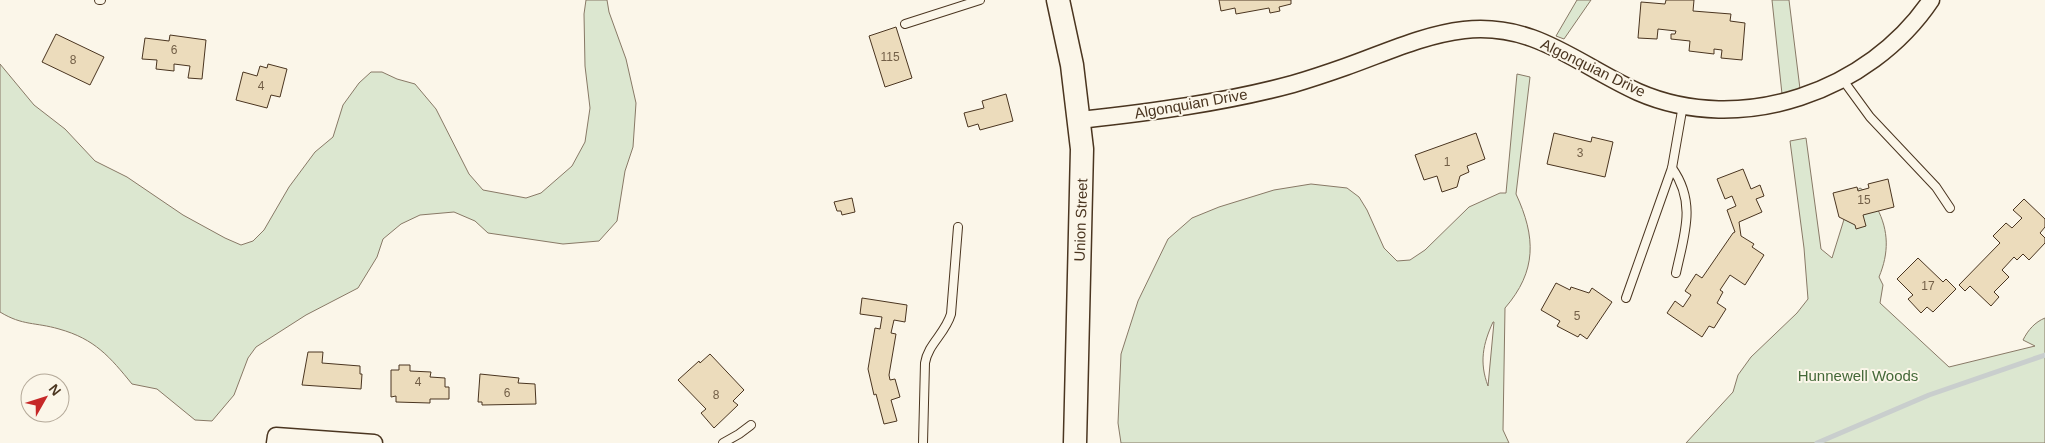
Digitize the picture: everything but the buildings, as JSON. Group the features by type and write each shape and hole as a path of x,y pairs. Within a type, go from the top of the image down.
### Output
{"street":[{"name":"Union Street","path":"1058,0 1072,65 1080,120 1082,182 1075,387 1075,443"},
{"name":"Algonquian Drive","path":"1080,120 1207,103 1262,92 1345,67 1428,36 1484,29 1503,31 1541,41 1561,49 1640,92 1683,105 1729,108 1774,104 1797,98 1843,80 1865,66 1916,22 1931,0"},
{"path":"276,440 374,443"}],"lane":[{"path":"905,24 980,0"},
{"path":"1843,80 1870,117 1936,187 1950,208"},
{"path":"1626,298 1672,168 1683,105"},
{"path":"1672,168 1679,178 1686,197 1684,231 1676,273"},
{"path":"923,443 926,353 948,325 951,314 958,227"},
{"path":"723,443 751,425"}],"green space":[{"path":"586,0 607,0 609,12 626,59 636,103 633,147 625,171 617,221 599,241 563,244 488,233 475,221 454,212 420,215 401,224 383,239 377,257 358,288 306,315 256,347 248,358 234,395 212,421 195,420 157,389 132,384 109,357 82,338 59,329 22,322 0,312 0,64 34,105 65,129 95,161 127,177 183,215 241,245 253,241 264,230 289,187 315,152 333,137 343,105 359,83 371,72 382,72 415,84 436,109 469,174 483,190 526,198 541,193 572,166 585,142 590,108 585,66 584,14"},
{"path":"1577,0 1591,0 1564,39 1556,36"},
{"path":"1772,0 1789,0 1800,89 1782,94"},
{"path":"1517,74 1530,77 1516,194 1527,225 1530,253 1523,281 1505,308 1503,430 1509,443 1121,443 1118,423 1121,354 1138,301 1168,239 1192,218 1219,207 1274,190 1311,184 1347,188 1359,197 1384,248 1397,261 1410,260 1425,250 1469,207 1500,193 1506,193","holes":["1494,322 1488,386 1485,377 1483,353"]},
{"name":"Hunnewell Woods","path":"1806,138 1821,249 1832,258 1846,213 1847,197 1860,188 1863,190 1877,208 1886,234 1885,259 1879,277 1883,285 1880,303 1949,367 2035,346 2023,340 2032,327 2045,318 2045,443 1686,443 1733,392 1738,375 1751,357 1797,313 1808,299 1804,248 1790,141"}],"waterway":[{"path":"1817,443 1929,395 2045,355"}]}
